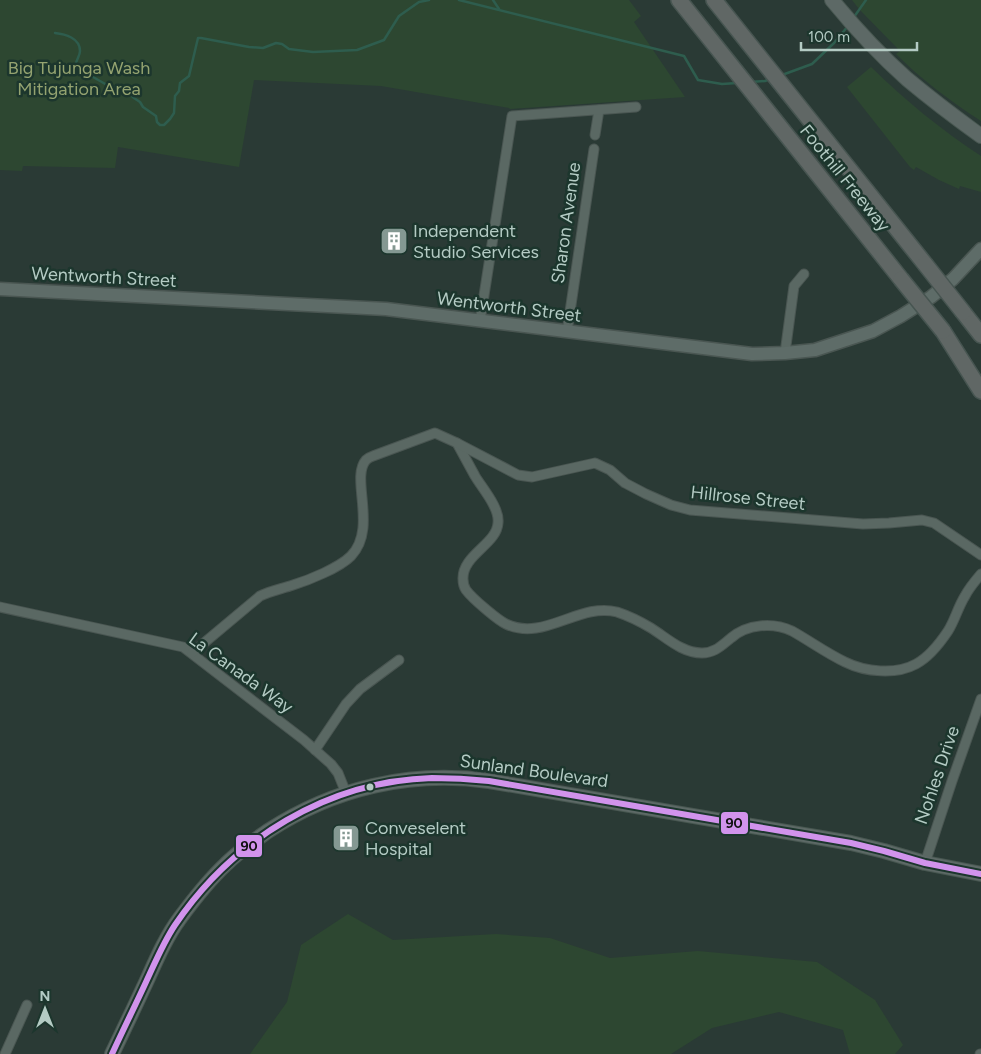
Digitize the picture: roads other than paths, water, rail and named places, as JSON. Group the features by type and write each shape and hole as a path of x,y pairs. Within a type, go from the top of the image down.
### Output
{"highway":[{"name":"Foothill Freeway","path":"679,0 981,379"},
{"name":"Foothill Freeway","path":"719,5 981,335"},
{"path":"943,331 981,391"}],"main road":[{"path":"832,0 853,25 906,78 981,136"},
{"name":"Wentworth Street","path":"0,289 386,309 752,354 785,353 815,350 873,332 931,297 953,279 981,248"},
{"name":"Sunland Boulevard","path":"112,1054 165,942 179,919 208,882 228,862 279,824 304,810 363,788 406,780 435,778 478,780 851,843 925,863 981,874"},
{"name":"Sunland Boulevard","path":"925,863 948,873 981,882"}],"street":[{"path":"480,321 512,116 636,107"},
{"path":"595,135 599,110"},
{"name":"Sharon Avenue","path":"567,332 594,149"},
{"path":"785,353 794,286 804,274"},
{"name":"Hillrose Street","path":"192,653 260,596 270,591 292,586 329,570 349,558 356,551 363,530 364,516 361,481 363,466 366,460 372,456 435,433 518,475 532,477 595,464 610,470 625,483 646,494 690,510 863,524 922,520 934,523 981,555"},
{"path":"457,443 498,516 496,531 465,568 464,587 494,616 506,624 519,629 538,628 586,613 605,610 632,618 680,647 700,653 707,653 717,650 731,637 745,630 772,625 792,631 859,668 874,670 899,669 919,662 941,641 949,629 965,595 981,574"},
{"name":"La Canada Way","path":"0,607 180,645 331,764 338,773 346,793"},
{"path":"314,750 346,704 360,689 399,660"},
{"name":"Nohles Drive","path":"925,863 981,699"},
{"path":"5,1054 27,1005"}],"waterway":[{"path":"55,33 67,36 78,43 80,54 76,63 79,69 107,85 129,93 143,107 156,116 157,122 160,125 164,125 174,113 175,96 179,91 180,83 189,76 198,38 263,48 276,43 282,44 289,49 313,52 357,50 384,40 399,16 419,2 429,0"},
{"path":"459,0 684,56 698,80 722,84 737,83"},
{"path":"493,0 499,9"},
{"path":"854,17 866,0"},
{"path":"782,75 812,64 834,43 848,26"},
{"path":"750,82 770,79"}],"place":[{"name":"Independent Studio Services","path":"394,241"},
{"name":"Conveselent Hospital","path":"346,838"}],"park label":[{"name":"Big Tujunga Wash Mitigation Area","path":"79,78"}]}
